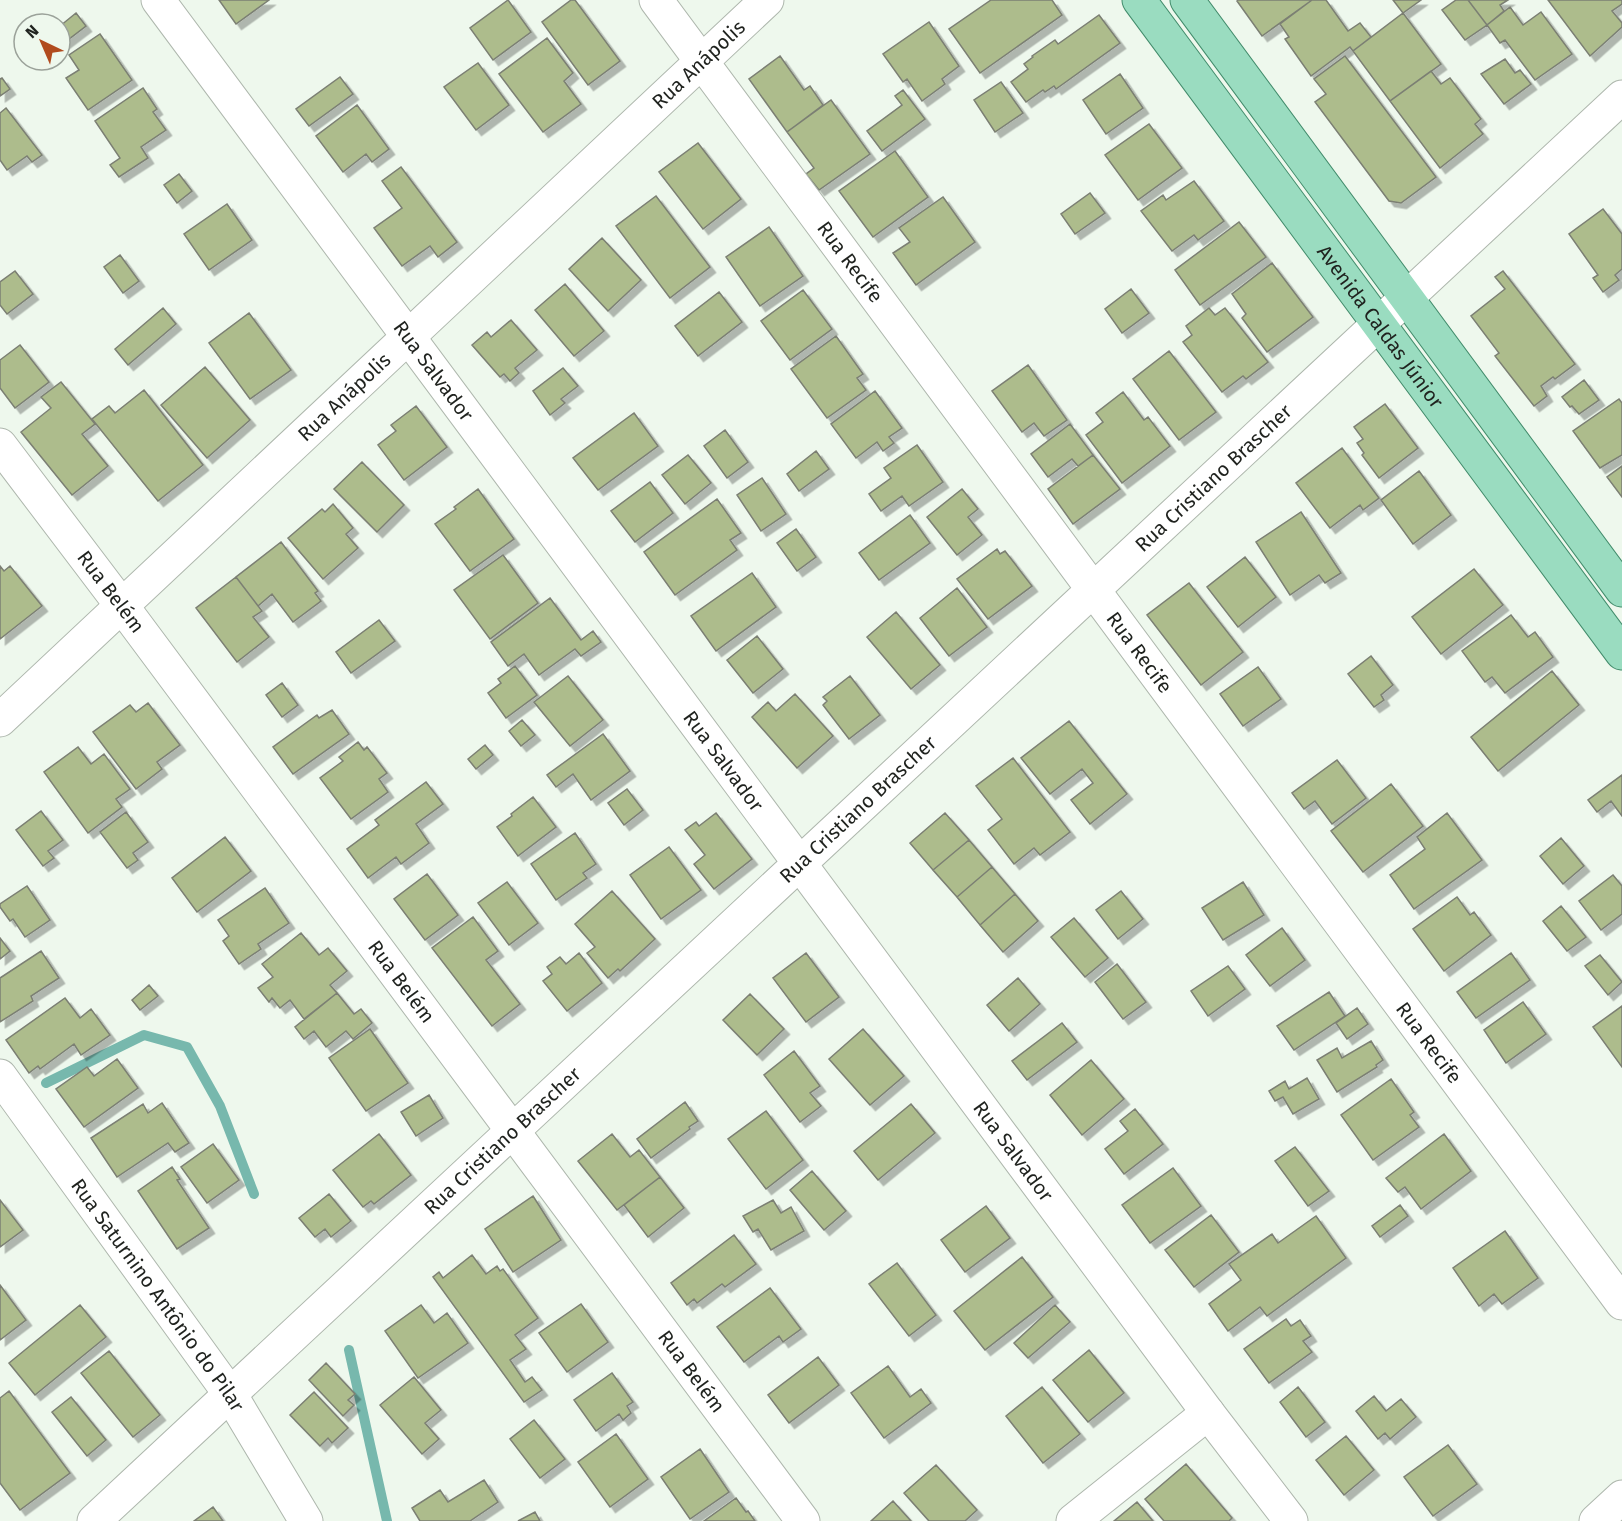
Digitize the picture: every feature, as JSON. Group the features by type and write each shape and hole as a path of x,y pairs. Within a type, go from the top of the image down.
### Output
{"main road":[{"name":"Avenida Caldas Júnior","path":"1139,0 1622,653"},
{"name":"Avenida Caldas Júnior","path":"1187,0 1622,590"}],"street":[{"name":"Rua Salvador","path":"158,0 799,864 1291,1521"},
{"name":"Rua Recife","path":"656,0 1622,1303"},
{"name":"Rua Anápolis","path":"0,720 767,0"},
{"name":"Rua Cristiano Brascher","path":"94,1521 1622,97"},
{"name":"Rua Belém","path":"0,445 803,1521"},
{"name":"Rua Saturnino Antônio do Pilar","path":"0,1076 230,1394 306,1521"},
{"path":"1072,1521 1209,1413"},
{"path":"1596,1521 1622,1497"}],"building":[{"path":"219,0 269,0 236,24"},
{"path":"508,0 531,32 493,60 470,28"},
{"path":"571,0 575,0 620,61 588,85 542,22"},
{"path":"991,0 1052,0 1062,15 980,73 949,29"},
{"path":"1238,0 1312,0 1262,36"},
{"path":"1312,0 1326,0 1348,31 1360,23 1371,37 1353,51 1350,47 1311,76 1285,39 1289,37 1280,24"},
{"path":"1393,0 1421,0 1403,13"},
{"path":"1456,0 1468,0 1487,25 1465,40 1442,10"},
{"path":"1468,0 1508,0 1500,5 1504,11 1487,25"},
{"path":"1548,0 1622,0 1622,4 1612,11 1622,23 1622,27 1590,56"},
{"path":"1510,7 1523,25 1541,12 1572,54 1535,80 1505,40 1500,43 1487,25"},
{"path":"76,13 86,26 72,37 72,16"},
{"path":"1403,13 1441,64 1390,101 1353,51"},
{"path":"1099,15 1120,43 1056,89 1054,86 1045,92 1043,90 1026,102 1011,82 1028,69 1024,64 1055,40 1058,44"},
{"path":"929,22 959,66 942,79 945,84 922,101 907,79 903,82 883,54"},
{"path":"100,34 132,80 88,110 66,78 79,70 72,60 72,53"},
{"path":"547,38 573,73 564,81 581,104 543,132 499,74"},
{"path":"780,56 804,90 810,86 823,105 787,132 749,79"},
{"path":"1345,56 1436,177 1401,203 1389,201 1315,102 1326,94 1314,79"},
{"path":"1505,59 1515,73 1520,70 1531,84 1504,104 1481,74"},
{"path":"478,63 509,105 476,130 444,87"},
{"path":"1431,71 1441,84 1450,78 1481,119 1475,124 1483,134 1440,168 1390,101"},
{"path":"1120,74 1143,108 1106,134 1083,100"},
{"path":"340,77 353,94 309,126 296,109"},
{"path":"2,78 10,89 0,96 0,79"},
{"path":"1001,82 1023,113 995,132 974,100"},
{"path":"143,88 157,109 153,112 166,130 141,147 148,158 119,177 110,165 120,158 95,121"},
{"path":"903,90 925,119 882,151 867,131 902,105 895,96"},
{"path":"831,100 870,154 819,190 806,174 814,168 787,132"},
{"path":"357,105 389,149 372,162 366,154 343,172 316,136"},
{"path":"6,108 42,155 32,162 27,156 7,170 0,160 0,113"},
{"path":"1149,124 1182,168 1138,200 1105,155"},
{"path":"698,143 741,199 703,229 659,172"},
{"path":"895,151 928,197 873,237 839,191"},
{"path":"401,167 457,242 438,257 430,246 402,266 374,228 402,208 382,181"},
{"path":"179,174 192,191 177,203 164,185"},
{"path":"1194,181 1224,221 1198,240 1194,235 1172,251 1141,211 1163,195 1166,200"},
{"path":"1090,193 1105,213 1075,234 1061,214"},
{"path":"656,196 710,267 670,298 616,226"},
{"path":"943,197 975,242 916,285 893,253 910,242 899,228"},
{"path":"227,204 252,240 209,270 184,234"},
{"path":"1603,209 1622,234 1622,269 1615,275 1619,280 1603,292 1593,278 1598,275 1569,234"},
{"path":"1239,222 1266,257 1200,305 1175,270"},
{"path":"769,227 803,276 760,306 726,257"},
{"path":"602,238 641,280 608,311 569,269"},
{"path":"120,255 139,281 123,293 104,267"},
{"path":"1272,263 1313,317 1267,352 1242,318 1246,314 1232,294"},
{"path":"15,271 33,294 7,314 0,305 0,282"},
{"path":"1503,271 1575,364 1541,386 1547,396 1534,406 1495,356 1499,353 1471,316 1505,289 1495,277"},
{"path":"565,284 604,331 574,356 535,310"},
{"path":"1131,289 1149,313 1122,333 1105,309"},
{"path":"803,290 832,329 790,360 761,321"},
{"path":"719,292 742,322 698,356 675,326"},
{"path":"163,308 176,324 128,365 115,349"},
{"path":"1209,308 1215,315 1225,308 1268,362 1246,379 1243,376 1222,392 1183,342 1192,335 1186,326"},
{"path":"249,313 291,370 250,399 209,343"},
{"path":"511,320 537,350 515,368 519,373 510,381 504,374 500,377 472,345 487,332 491,337"},
{"path":"836,336 863,374 857,378 866,390 827,418 791,369"},
{"path":"20,345 49,382 15,408 0,388 0,360"},
{"path":"1169,351 1216,412 1179,440 1133,379"},
{"path":"1028,365 1067,420 1044,436 1034,423 1022,432 992,391"},
{"path":"205,367 250,420 207,458 161,405"},
{"path":"563,368 578,386 561,399 565,403 550,415 533,391"},
{"path":"1584,380 1599,400 1579,414 1562,397"},
{"path":"61,382 95,424 82,434 108,466 72,495 21,432 51,408 41,397"},
{"path":"144,390 203,465 158,501 92,419 109,406 115,413"},
{"path":"875,391 902,428 889,437 894,443 883,451 877,442 856,458 831,424"},
{"path":"1123,392 1144,420 1148,417 1170,446 1122,483 1086,435 1103,422 1096,413"},
{"path":"1619,399 1622,403 1622,455 1600,468 1573,431"},
{"path":"1385,404 1418,448 1379,478 1362,455 1364,453 1357,443 1363,439 1354,427"},
{"path":"416,406 447,447 404,480 378,445 396,431 391,425"},
{"path":"634,413 658,446 598,490 573,458"},
{"path":"1070,424 1093,455 1078,466 1072,459 1048,477 1031,454"},
{"path":"725,430 748,462 727,478 704,446"},
{"path":"917,445 943,482 909,506 902,496 881,511 869,494 891,478 884,468"},
{"path":"1342,448 1379,498 1363,510 1360,505 1330,528 1296,483"},
{"path":"816,451 829,469 799,491 787,474"},
{"path":"688,455 711,483 685,504 662,475"},
{"path":"1093,455 1120,489 1073,524 1048,489"},
{"path":"362,462 404,505 377,532 334,489"},
{"path":"1622,466 1622,497 1607,477"},
{"path":"1419,471 1451,515 1413,544 1381,500"},
{"path":"762,478 786,514 761,531 737,495"},
{"path":"650,482 673,513 635,542 611,511"},
{"path":"478,489 514,539 470,571 435,524"},
{"path":"962,489 978,509 968,517 982,535 957,555 927,517"},
{"path":"717,499 741,533 730,540 737,550 675,595 644,552"},
{"path":"333,504 353,528 346,534 358,548 323,579 288,538 322,509 325,512"},
{"path":"1301,512 1341,573 1325,583 1319,575 1290,595 1256,542"},
{"path":"910,515 930,543 879,580 859,553"},
{"path":"796,529 816,557 797,571 777,543"},
{"path":"281,542 318,591 315,593 321,601 293,622 272,594 258,606 236,577"},
{"path":"997,549 1000,554 1005,551 1032,586 988,619 957,579"},
{"path":"503,555 538,603 490,639 454,590"},
{"path":"1245,557 1276,597 1238,627 1207,587"},
{"path":"0,566 4,571 10,566 42,606 0,639"},
{"path":"1474,569 1503,605 1441,654 1412,617"},
{"path":"752,573 776,607 716,651 691,616"},
{"path":"236,577 262,611 253,617 269,637 237,662 196,608"},
{"path":"1189,583 1243,652 1201,685 1147,615"},
{"path":"957,588 987,627 949,656 920,618"},
{"path":"550,598 581,640 593,631 601,642 581,656 575,649 539,675 524,654 508,666 491,642"},
{"path":"896,612 940,665 911,689 867,637"},
{"path":"1511,615 1528,637 1535,632 1553,657 1505,693 1492,677 1485,682 1462,651"},
{"path":"379,620 395,641 351,673 336,652"},
{"path":"757,636 783,669 753,693 727,660"},
{"path":"1371,656 1393,685 1381,695 1384,700 1374,707 1348,674"},
{"path":"515,666 537,695 506,718 488,693 501,683 498,679"},
{"path":"1258,667 1281,699 1243,726 1220,694"},
{"path":"1552,671 1579,705 1498,771 1471,737"},
{"path":"568,676 603,720 570,746 534,702"},
{"path":"850,676 880,715 849,739 823,705 827,701 823,697"},
{"path":"282,683 298,705 282,717 266,695"},
{"path":"795,694 833,736 797,768 752,717 768,702 776,711"},
{"path":"148,703 180,745 157,762 162,769 136,789 93,732 130,705 136,712"},
{"path":"332,710 349,734 293,774 273,747 317,715 319,718"},
{"path":"522,720 535,735 521,746 509,731"},
{"path":"1069,721 1127,794 1090,824 1071,800 1093,783 1082,769 1050,794 1021,758"},
{"path":"603,734 630,771 591,800 573,774 556,787 547,775"},
{"path":"358,742 364,750 367,747 387,773 379,779 388,792 351,819 320,778 343,761 339,757"},
{"path":"485,745 493,755 476,769 468,759"},
{"path":"78,747 91,764 104,754 130,789 116,799 122,807 88,833 44,772"},
{"path":"1013,758 1070,832 1040,855 1034,848 1014,864 988,830 1002,819 976,786"},
{"path":"1337,760 1366,798 1332,824 1315,801 1304,809 1292,793"},
{"path":"1622,775 1622,816 1611,801 1597,812 1588,800"},
{"path":"426,782 443,804 416,824 429,843 401,864 396,857 368,878 347,849 379,825 375,820"},
{"path":"1391,784 1423,826 1363,872 1331,831"},
{"path":"627,789 643,810 624,825 608,803"},
{"path":"533,797 556,827 518,856 497,827"},
{"path":"41,811 63,840 48,851 54,858 43,866 16,830"},
{"path":"126,812 148,842 133,853 138,860 127,868 100,832"},
{"path":"716,813 752,859 714,889 694,864 705,855 685,830 696,822 699,826"},
{"path":"945,813 969,840 933,870 910,843"},
{"path":"1447,813 1482,860 1414,909 1390,875 1425,849 1417,837"},
{"path":"575,833 596,864 583,873 587,878 556,900 531,864"},
{"path":"225,837 251,871 197,912 172,878"},
{"path":"1561,838 1584,866 1563,884 1540,856"},
{"path":"969,840 992,867 957,897 933,870"},
{"path":"669,847 701,890 661,919 630,875"},
{"path":"992,867 1015,894 980,925 957,897"},
{"path":"427,874 458,915 425,940 394,899"},
{"path":"1613,875 1622,886 1622,914 1601,930 1579,901"},
{"path":"507,882 538,923 509,945 478,903"},
{"path":"1243,882 1264,915 1223,940 1202,908"},
{"path":"27,886 50,920 25,937 13,919 10,921 0,904"},
{"path":"265,888 289,923 258,944 261,949 239,964 223,941 229,936 218,920"},
{"path":"612,891 655,939 620,971 618,969 608,978 587,953 595,947 575,924"},
{"path":"1121,891 1143,919 1118,939 1096,910"},
{"path":"1015,894 1038,921 1003,952 980,925"},
{"path":"1457,897 1470,915 1474,912 1491,935 1444,971 1413,929"},
{"path":"1561,906 1586,937 1567,951 1543,921"},
{"path":"473,917 498,951 486,960 520,1004 492,1026 432,948"},
{"path":"1074,918 1108,958 1085,977 1051,937"},
{"path":"1282,928 1305,960 1270,986 1246,955"},
{"path":"301,933 319,955 328,948 347,971 330,985 337,993 304,1019 290,1000 280,1008 272,998 269,1002 258,988 273,977 262,964"},
{"path":"0,938 10,951 0,959"},
{"path":"41,951 59,978 31,996 33,1001 0,1022 0,978"},
{"path":"579,953 602,983 567,1011 543,981 552,974 547,967 560,957 566,964"},
{"path":"806,953 839,997 806,1022 773,978"},
{"path":"1511,953 1530,980 1476,1018 1457,992"},
{"path":"1600,955 1622,982 1608,995 1585,966"},
{"path":"1117,964 1146,1002 1123,1019 1095,982"},
{"path":"1228,966 1245,989 1208,1016 1191,991"},
{"path":"1018,978 1040,1004 1009,1031 987,1005"},
{"path":"149,985 158,996 140,1010 132,1000"},
{"path":"1329,992 1345,1016 1294,1050 1277,1026"},
{"path":"337,993 354,1014 361,1009 372,1023 353,1039 346,1031 326,1047 314,1031 304,1039 295,1027"},
{"path":"750,994 784,1029 757,1055 723,1020"},
{"path":"65,998 80,1018 91,1009 110,1035 81,1055 74,1044 40,1069 38,1066 29,1073 6,1040"},
{"path":"1523,1002 1546,1034 1506,1063 1484,1030"},
{"path":"1622,1006 1622,1067 1593,1027"},
{"path":"1357,1008 1368,1024 1347,1039 1336,1023"},
{"path":"1062,1023 1077,1042 1027,1080 1012,1061"},
{"path":"370,1029 408,1083 366,1111 329,1058"},
{"path":"863,1029 904,1076 870,1105 829,1059"},
{"path":"1371,1041 1383,1060 1376,1065 1377,1067 1337,1092 1317,1060 1337,1048 1342,1058"},
{"path":"794,1051 820,1086 810,1093 821,1106 800,1122 764,1075"},
{"path":"117,1059 138,1088 84,1127 56,1089 87,1067 94,1076"},
{"path":"1091,1060 1124,1099 1082,1135 1050,1095"},
{"path":"1307,1078 1319,1099 1293,1114 1283,1097 1275,1101 1269,1091 1285,1081 1289,1089"},
{"path":"1391,1079 1414,1112 1410,1115 1419,1127 1373,1160 1341,1115"},
{"path":"429,1095 443,1118 416,1136 401,1112"},
{"path":"685,1102 698,1121 651,1158 637,1139"},
{"path":"162,1103 189,1143 175,1152 168,1143 117,1177 91,1138 143,1104 148,1113"},
{"path":"911,1104 935,1133 878,1180 854,1151"},
{"path":"1135,1109 1163,1144 1124,1174 1105,1149 1128,1131 1120,1121"},
{"path":"766,1111 803,1160 766,1189 728,1139"},
{"path":"379,1134 411,1175 374,1204 371,1201 363,1207 333,1170"},
{"path":"612,1134 630,1157 639,1150 660,1177 617,1210 578,1161"},
{"path":"1444,1134 1471,1171 1421,1209 1405,1187 1398,1192 1386,1178"},
{"path":"213,1144 239,1180 207,1203 181,1167"},
{"path":"1295,1147 1329,1191 1308,1206 1275,1161"},
{"path":"172,1167 180,1179 177,1180 209,1228 177,1249 138,1191"},
{"path":"1173,1168 1201,1206 1150,1243 1122,1205"},
{"path":"812,1171 846,1211 824,1230 790,1190"},
{"path":"660,1177 684,1208 648,1237 624,1205"},
{"path":"329,1194 351,1221 331,1237 325,1229 315,1237 299,1218"},
{"path":"533,1196 561,1240 513,1272 485,1229"},
{"path":"0,1200 23,1230 0,1247"},
{"path":"773,1200 781,1213 791,1207 804,1231 771,1250 758,1229 753,1232 743,1216"},
{"path":"1400,1205 1408,1216 1380,1237 1372,1226"},
{"path":"986,1206 1010,1238 965,1272 941,1240"},
{"path":"1211,1215 1239,1252 1194,1287 1165,1250"},
{"path":"1316,1216 1346,1258 1267,1316 1260,1307 1228,1331 1209,1304 1241,1280 1229,1264 1272,1234 1278,1243"},
{"path":"1505,1231 1538,1278 1502,1304 1494,1294 1479,1306 1453,1268"},
{"path":"734,1235 756,1264 725,1287 722,1284 697,1303 694,1299 687,1305 671,1283"},
{"path":"472,1255 486,1274 497,1266 500,1271 503,1269 538,1318 515,1335 526,1349 510,1360 525,1382 532,1377 542,1390 524,1402 433,1277 439,1272 443,1278"},
{"path":"1022,1257 1053,1297 985,1350 954,1311"},
{"path":"897,1263 936,1315 909,1336 869,1284"},
{"path":"0,1285 26,1320 0,1340"},
{"path":"770,1288 801,1329 783,1342 779,1336 744,1362 717,1327"},
{"path":"581,1304 608,1342 567,1372 539,1333"},
{"path":"80,1305 106,1337 35,1395 9,1363"},
{"path":"421,1305 434,1323 447,1313 468,1343 418,1378 385,1331"},
{"path":"1055,1305 1070,1322 1028,1358 1014,1343"},
{"path":"1286,1319 1291,1326 1300,1320 1311,1336 1303,1341 1312,1352 1269,1383 1244,1349"},
{"path":"1089,1350 1124,1393 1088,1422 1053,1380"},
{"path":"109,1351 160,1415 133,1437 81,1373"},
{"path":"818,1357 839,1385 789,1423 768,1395"},
{"path":"326,1363 355,1394 348,1400 354,1405 343,1416 309,1380"},
{"path":"888,1366 910,1397 921,1389 931,1403 884,1438 851,1393"},
{"path":"612,1373 633,1402 627,1406 631,1413 623,1420 619,1414 596,1431 574,1400"},
{"path":"414,1377 441,1410 425,1423 439,1439 422,1454 380,1405"},
{"path":"1042,1387 1080,1434 1043,1463 1006,1416"},
{"path":"1298,1387 1325,1422 1306,1437 1280,1402"},
{"path":"9,1391 70,1473 20,1510 0,1483 0,1398"},
{"path":"314,1392 348,1428 332,1443 328,1438 320,1446 290,1415"},
{"path":"1374,1396 1386,1411 1401,1399 1416,1417 1390,1439 1385,1433 1378,1439 1356,1411"},
{"path":"71,1397 106,1440 87,1456 52,1412"},
{"path":"534,1420 565,1459 540,1478 510,1439"},
{"path":"616,1434 648,1479 610,1507 578,1462"},
{"path":"1346,1436 1374,1470 1344,1495 1316,1460"},
{"path":"1448,1445 1477,1484 1433,1516 1404,1477"},
{"path":"700,1449 729,1492 690,1519 661,1477"},
{"path":"1186,1464 1232,1518 1229,1521 1164,1521 1145,1499"},
{"path":"936,1465 977,1510 965,1521 929,1521 904,1493"},
{"path":"484,1480 498,1502 470,1521 420,1521 412,1508 440,1490 448,1502"},
{"path":"736,1498 755,1521 704,1521"},
{"path":"893,1501 911,1521 871,1521"},
{"path":"1137,1502 1153,1521 1114,1521"},
{"path":"213,1507 223,1521 194,1521"},
{"path":"535,1512 540,1521 518,1521"}],"waterway":[{"path":"46,1083 144,1035 187,1047 220,1106 254,1194"},
{"path":"349,1350 387,1521"}]}
